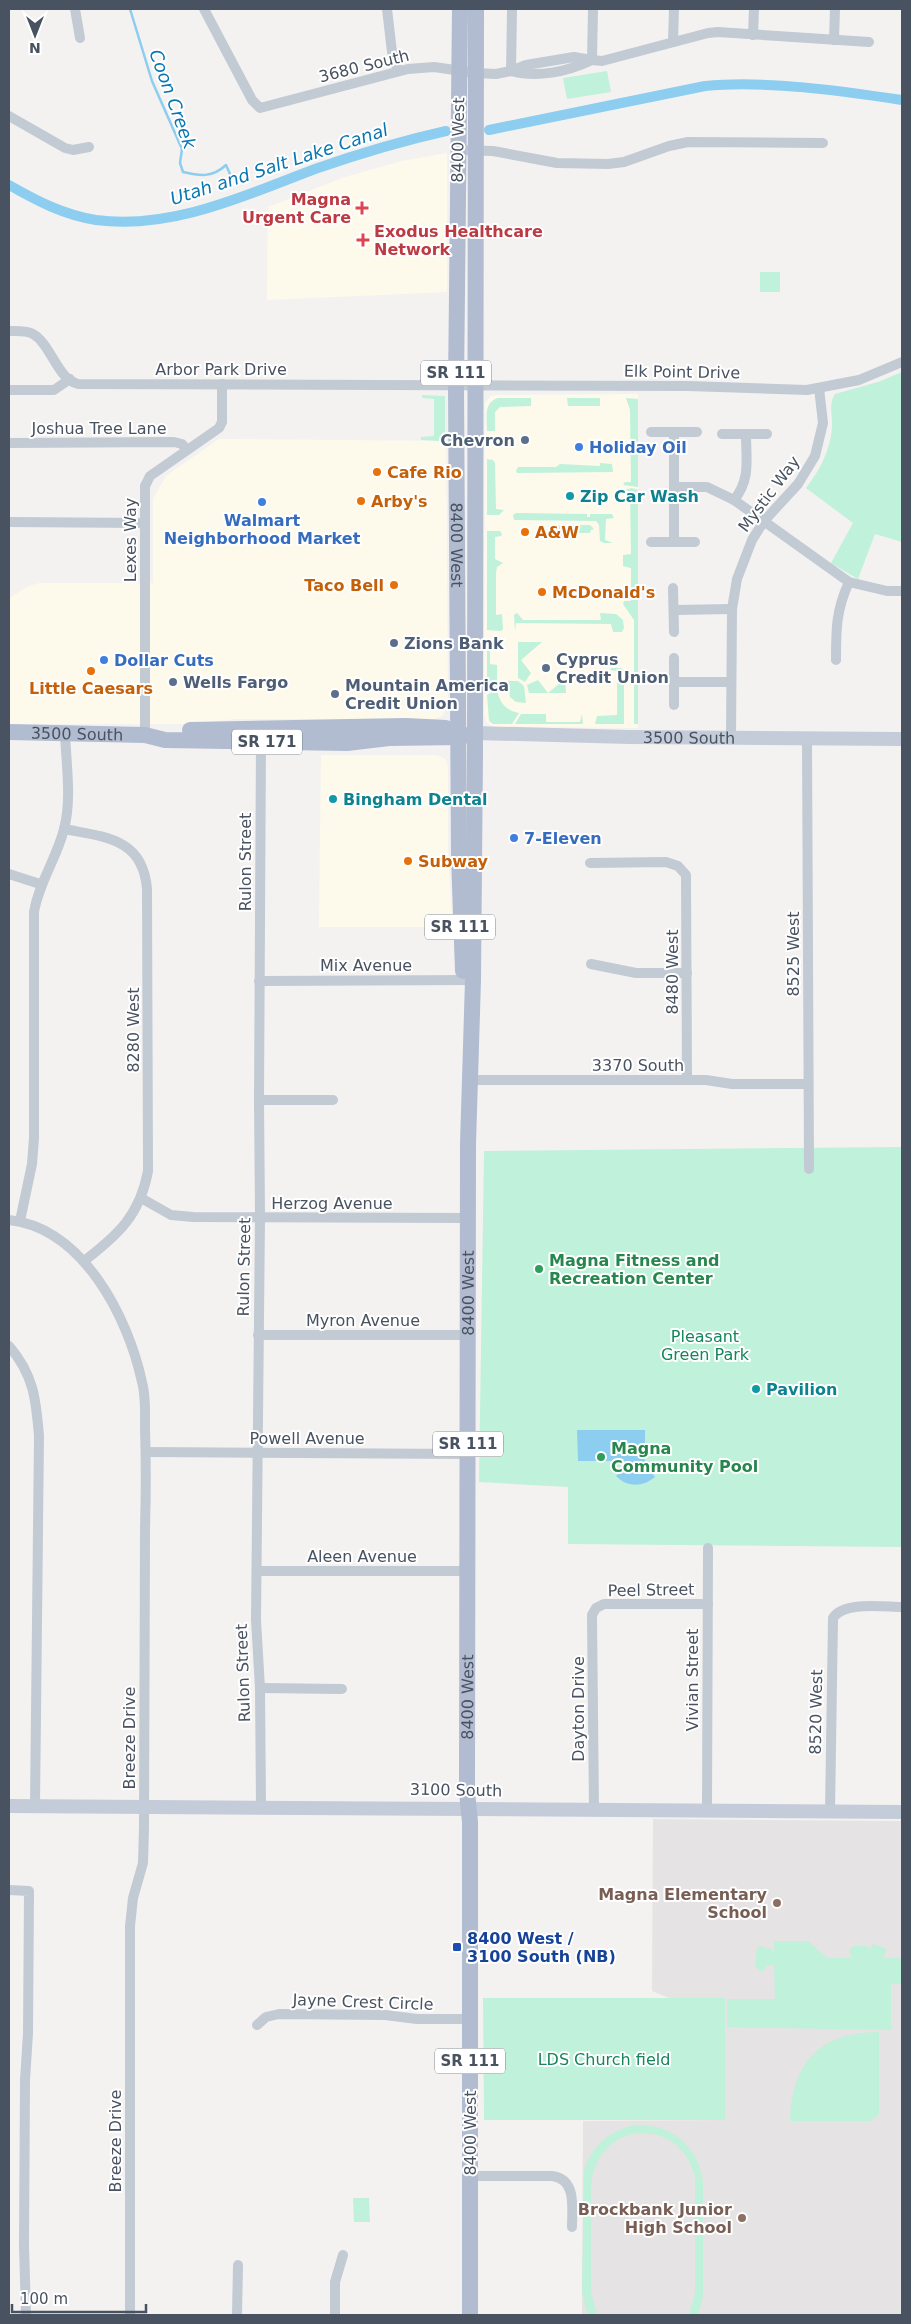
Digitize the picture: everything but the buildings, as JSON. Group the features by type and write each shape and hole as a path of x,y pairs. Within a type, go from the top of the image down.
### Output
{"main road":[{"name":"8400 West","path":"460,9 456,386 459,894 468,980"},
{"name":"8400 West","path":"470,2315 467,1571 468,980 475,733 476,9"},
{"name":"3500 South","path":"9,732 145,735 165,740 406,726 458,733 475,733"}],"street":[{"path":"75,9 80,38"},
{"name":"3680 South","path":"204,9 252,100 260,108 398,71 434,67 459,72 511,72 528,76 576,68 592,60 602,61 708,33 869,42"},
{"path":"387,9 392,52 398,71"},
{"path":"511,72 512,9"},
{"path":"592,60 593,9"},
{"path":"673,42 674,9"},
{"path":"753,35 754,9"},
{"path":"834,40 835,9"},
{"path":"9,116 65,148 73,150 89,147"},
{"path":"458,150 508,154 557,163 608,164 624,162 668,146 688,142 823,143"},
{"path":"9,331 25,331 35,335 70,379 54,390 9,390"},
{"name":"Elk Point Drive","path":"456,386 688,386 794,390 819,388 859,380 902,362"},
{"name":"Arbor Park Drive","path":"70,379 78,384 456,386"},
{"name":"Lexes Way","path":"145,735 146,482 150,476 221,425 222,384"},
{"name":"Mystic Way","path":"731,738 732,609 736,579 745,555 764,522 798,484 815,456 823,423 819,388"},
{"path":"650,432 697,432"},
{"path":"674,432 674,542"},
{"path":"722,434 767,434"},
{"path":"734,500 742,490 746,480 746,434"},
{"name":"Joshua Tree Lane","path":"9,443 174,442 182,444 188,450"},
{"path":"674,487 708,487 734,500 849,582 887,591 902,591"},
{"path":"9,522 145,523"},
{"path":"651,542 696,542"},
{"path":"836,660 837,617 840,602 849,582"},
{"path":"674,588 674,632"},
{"path":"674,610 732,609"},
{"path":"674,658 674,705"},
{"path":"674,682 731,682"},
{"path":"20,1221 32,1164 34,912 40,884 64,829 66,812 65,732"},
{"name":"3500 South","path":"475,733 902,739"},
{"name":"Rulon Street","path":"261,735 260,1218 256,1620 260,1688 261,1806"},
{"name":"8525 West","path":"807,738 809,1169"},
{"name":"8280 West","path":"64,829 113,838 126,845 137,855 146,878 148,1171 141,1198 124,1227 84,1261"},
{"name":"8480 West","path":"590,863 666,862 683,870 686,881 687,1080"},
{"path":"9,874 40,884"},
{"path":"591,964 623,972 687,973"},
{"name":"Mix Avenue","path":"259,981 468,980"},
{"name":"3370 South","path":"469,1080 687,1080 732,1084 808,1084"},
{"path":"259,1100 333,1100"},
{"name":"Herzog Avenue","path":"141,1198 171,1215 193,1218 468,1218"},
{"name":"Breeze Drive","path":"9,1220 20,1221 42,1230 61,1241 84,1261 108,1295 124,1324 135,1353 143,1384 146,1452 144,1806 143,1863 133,1898 130,1926 130,2315"},
{"name":"Myron Avenue","path":"258,1335 468,1335"},
{"path":"9,1346 19,1358 30,1378 36,1401 39,1436 35,1806"},
{"name":"Powell Avenue","path":"146,1452 468,1454"},
{"name":"Vivian Street","path":"707,1812 708,1548"},
{"name":"Aleen Avenue","path":"257,1571 467,1571"},
{"name":"Peel Street","path":"596,1608 604,1604 708,1604"},
{"name":"8520 West","path":"830,1812 832,1624 836,1613 844,1608 902,1607"},
{"name":"Dayton Drive","path":"594,1811 592,1615 596,1608"},
{"path":"260,1688 342,1690"},
{"name":"3100 South","path":"9,1806 261,1806 594,1811 902,1812"},
{"path":"9,1890 29,1891 28,2033 25,2080 24,2245 26,2315"},
{"name":"Jayne Crest Circle","path":"257,2025 266,2017 279,2014 385,2015 470,2019"},
{"path":"470,2176 552,2176 561,2178 568,2184 572,2197 572,2227"},
{"path":"335,2315 335,2282 343,2255"},
{"path":"237,2315 238,2265"}],"shaded area":[{"path":"447,153 447,292 267,300 268,207 345,177 402,161"},
{"path":"638,394 638,728 493,727 486,722 484,713 485,403 491,396 496,395"},
{"path":"219,439 446,441 448,706 442,716 434,719 235,719 191,724 9,724 9,598 29,586 40,583 153,583 153,499 166,476"},
{"path":"321,755 433,755 440,756 446,760 448,767 448,846 452,927 319,927"},
{"name":"Brockbank Junior High School","path":"653,1819 902,1821 902,2315 582,2315 583,2121 725,2120 725,1999 669,1998 652,1991"}],"green space":[{"path":"607,71 611,92 567,99 563,78"},
{"path":"760,272 780,272 780,292 760,292"},
{"path":"902,372 902,542 875,534 858,579 831,563 853,523 806,488 816,474 827,452 832,428 832,402 835,394 878,382"},
{"path":"422,395 445,396 445,437 440,441 421,440 421,437 434,436 434,399 422,398"},
{"path":"498,398 531,398 531,406 500,407 495,412 495,431 487,431 488,407 493,400"},
{"path":"567,398 600,398 600,406 568,406"},
{"path":"626,398 638,399 638,487 623,485 625,482 631,482 630,410"},
{"path":"487,459 493,460 495,463 496,509 504,510 499,515 487,515"},
{"path":"600,463 612,464 613,472 517,473 516,471 518,467 556,467 560,464 600,466"},
{"path":"632,488 638,490 638,724 634,724 634,620 623,604 624,601 631,601 631,568 623,566 623,555 631,554 630,492 623,490"},
{"path":"516,513 587,514 587,517 590,517 590,514 612,514 614,518 606,519 605,540 613,543 600,541 599,525 596,521 514,520 513,515"},
{"path":"561,525 564,529 567,525 590,525 594,529 590,533 563,533 563,536 552,536 552,527 546,527"},
{"path":"487,531 500,531 502,534 495,537 495,559 503,563 497,567 496,573 496,615 502,614 503,629 501,631 487,630"},
{"path":"517,613 523,620 601,620 600,613 616,614 623,620 624,628 622,632 613,632 611,624 516,623 515,631 514,615"},
{"path":"487,642 497,643 497,645 490,645 490,664 497,665 497,686 487,693"},
{"path":"518,642 542,642 521,660 531,673 525,682 518,678"},
{"path":"611,668 621,668 624,670 624,724 595,724 597,716 617,715 617,671 610,670"},
{"path":"565,679 566,693 548,693"},
{"path":"538,680 548,693 529,693 527,685"},
{"path":"508,681 518,681 524,686 526,703 516,702 510,697"},
{"path":"497,689 503,705 519,713 512,724 493,724 489,721 487,695"},
{"path":"521,714 546,714 546,722 580,722 582,714 583,724 515,724"},
{"name":"Pleasant Green Park","path":"902,1147 902,1547 568,1544 568,1487 479,1482 484,1151"},
{"path":"774,1941 808,1941 827,1958 852,1958 849,1950 854,1946 866,1946 870,1949 873,1944 887,1949 883,1958 902,1958 902,1983 891,1984 891,2030 727,2027 727,1999 775,1999 774,1964 767,1966 762,1972 755,1966 757,1948 760,1946 771,1949 774,1953"},
{"name":"LDS Church field","path":"483,1998 725,1998 725,2120 484,2120"},
{"path":"879,2032 879,2114 871,2121 790,2121 796,2083 803,2067 813,2055 825,2045 840,2038 858,2033"},
{"path":"634,2125 647,2125 671,2133 681,2139 696,2158 703,2183 703,2296 698,2315 689,2315 695,2293 695,2176 686,2156 672,2142 656,2135 639,2133 622,2138 607,2148 596,2164 591,2185 591,2292 597,2315 588,2315 582,2292 584,2170 587,2161 603,2141 617,2131"},
{"path":"353,2198 369,2198 370,2222 354,2222"}],"water":[{"path":"577,1430 645,1430 645,1464 655,1477 646,1483 636,1485 625,1483 616,1476 627,1466 628,1461 578,1461"}],"waterway":[{"name":"Coon Creek","path":"130,9 152,81 182,149 180,163 183,172 206,175 216,172 226,165 230,174"},
{"name":"Utah and Salt Lake Canal","path":"489,130 705,86 778,85 902,100"},
{"name":"Utah and Salt Lake Canal","path":"9,185 51,207 84,218 124,222 153,220 208,208 347,158 396,143 446,131"}],"place":[{"name":"Magna Urgent Care","path":"362,208"},
{"name":"Exodus Healthcare Network","path":"363,240"},
{"name":"Chevron","path":"525,440"},
{"name":"Holiday Oil","path":"579,447"},
{"name":"Cafe Rio","path":"377,472"},
{"name":"Zip Car Wash","path":"570,496"},
{"name":"Arby's","path":"361,501"},
{"name":"Walmart Neighborhood Market","path":"262,502"},
{"name":"A&W","path":"525,532"},
{"name":"Taco Bell","path":"394,585"},
{"name":"McDonald's","path":"542,592"},
{"name":"Zions Bank","path":"394,643"},
{"name":"Dollar Cuts","path":"104,660"},
{"name":"Cyprus Credit Union","path":"546,668"},
{"name":"Little Caesars","path":"91,671"},
{"name":"Wells Fargo","path":"173,682"},
{"name":"Mountain America Credit Union","path":"335,694"},
{"name":"Bingham Dental","path":"333,799"},
{"name":"7-Eleven","path":"514,838"},
{"name":"Subway","path":"408,861"},
{"name":"Magna Fitness and Recreation Center","path":"539,1269"},
{"name":"Pavilion","path":"756,1389"},
{"name":"Magna Community Pool","path":"601,1457"},
{"name":"Magna Elementary School","path":"777,1903"},
{"name":"8400 West / 3100 South (NB)","path":"457,1947"},
{"name":"Brockbank Junior High School","path":"742,2218"}]}
